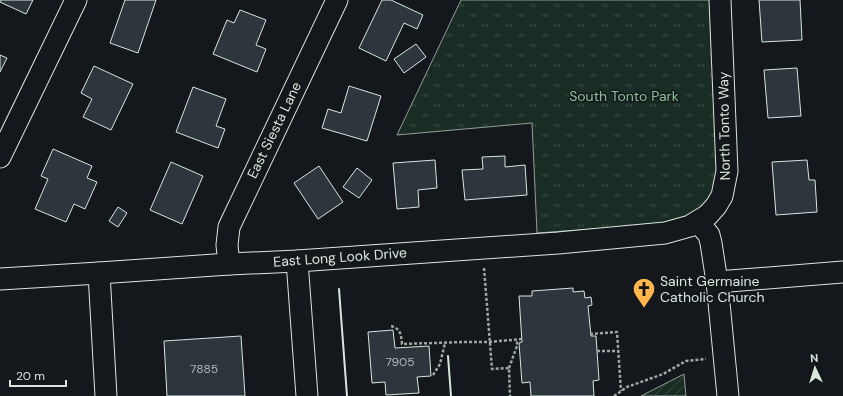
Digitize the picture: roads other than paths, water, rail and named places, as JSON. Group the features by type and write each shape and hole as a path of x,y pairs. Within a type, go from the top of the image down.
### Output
{"street":[{"path":"0,157 76,0"},
{"name":"East Siesta Lane","path":"229,264 227,245 229,227 337,0"},
{"name":"North Tonto Way","path":"689,226 708,215 716,206 722,196 727,171 720,0"},
{"path":"689,226 708,235 711,243 717,282 728,396"},
{"name":"East Long Look Drive","path":"0,279 297,261 626,237 665,233 689,226"},
{"path":"297,261 307,396"},
{"path":"717,282 843,272"},
{"path":"99,273 106,396"}],"place":[{"name":"Saint Germaine Catholic Church","path":"644,308"}],"park label":[{"name":"South Tonto Park","path":"624,96"}]}
